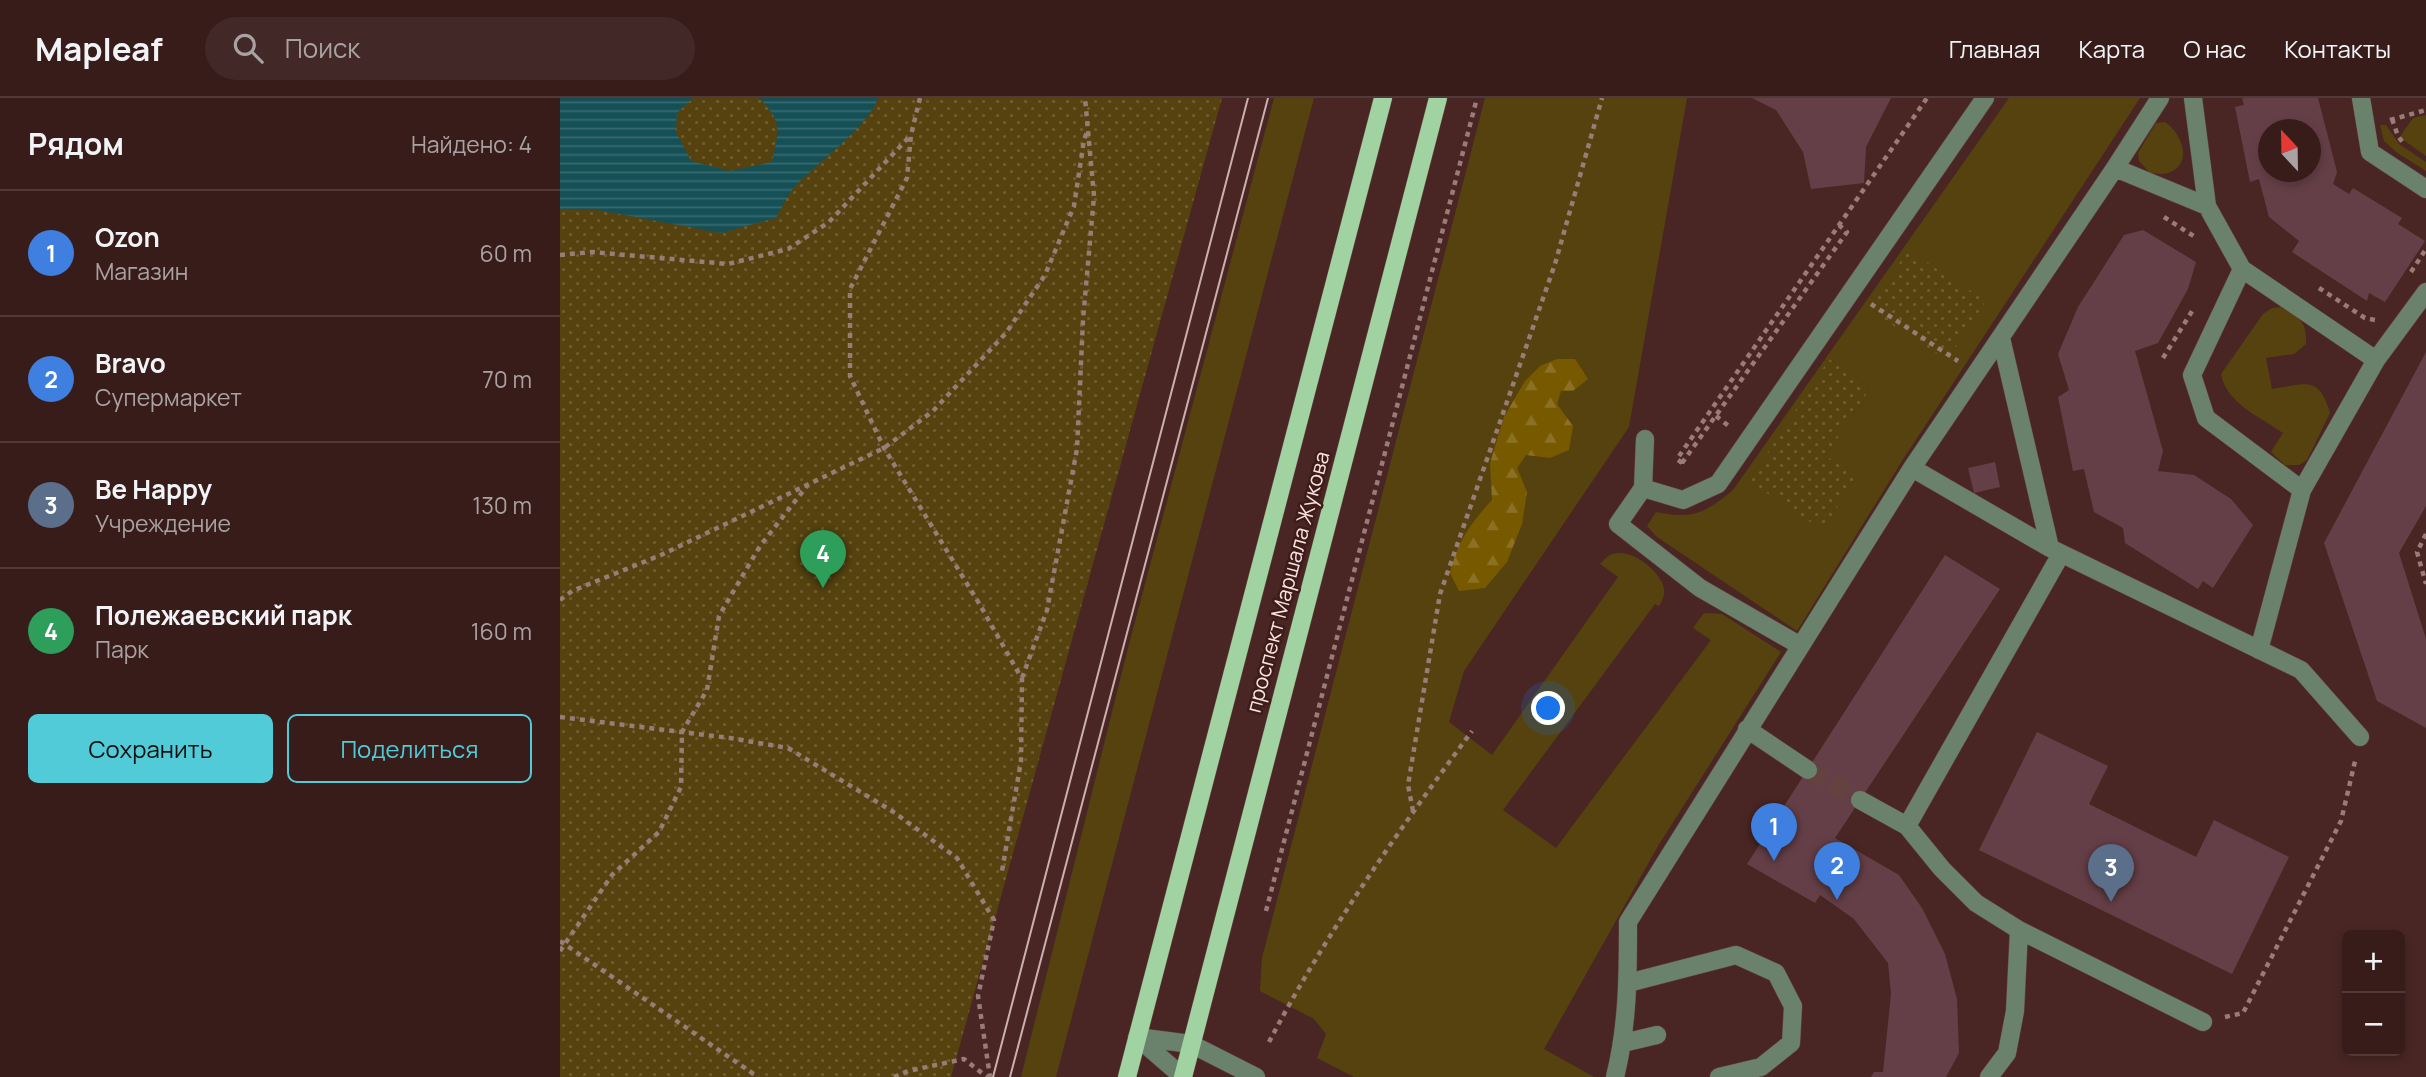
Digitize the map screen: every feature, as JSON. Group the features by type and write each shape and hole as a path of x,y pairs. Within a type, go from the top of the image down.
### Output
{"main road":[{"name":"проспект Маршала Жукова","path":"1127,1077 1383,98"},
{"name":"проспект Маршала Жукова","path":"1183,1077 1438,98"}],"street":[{"path":"1643,488 1683,500 1718,484 1985,98"},
{"path":"1615,1077 1623,1042 1628,983 1628,922 1912,468 2160,98"},
{"path":"2193,98 2207,206 2242,269 2376,360"},
{"path":"2361,98 2370,152 2426,189"},
{"path":"2115,168 2207,206"},
{"path":"2242,269 2192,375 2206,418 2302,490"},
{"path":"2259,650 2302,490 2376,360 2426,292"},
{"path":"1907,826 2056,551 2001,338"},
{"path":"1645,439 1643,488 1618,524 1700,588 1799,645"},
{"path":"1912,468 2056,551 2301,670 2360,737"},
{"path":"1748,729 1808,770"},
{"path":"1860,800 1907,826 1942,869 1976,903 2020,930 2203,1022"},
{"path":"1989,1077 2007,1054 2015,1011 2020,930"},
{"path":"1628,983 1736,955 1776,973 1793,1006 1791,1043 1761,1066 1719,1077"},
{"path":"1623,1042 1657,1035"},
{"path":"1137,1037 1191,1044 1256,1077"},
{"path":"1137,1037 1183,1077"}],"path":[{"path":"920,98 911,135 907,178 850,289 850,376 884,449 1022,679"},
{"path":"1002,871 1020,761 1022,679 1047,610 1077,449 1083,320 1094,196 1085,98"},
{"path":"1266,911 1477,98"},
{"path":"1413,811 1408,785 1440,594 1555,264 1602,98"},
{"path":"1839,225 1847,232 1682,463 1677,459 1839,225 1927,98"},
{"path":"2388,107 2404,145"},
{"path":"2366,126 2426,110"},
{"path":"560,600 572,591 661,555 884,449 933,411 997,342 1045,275 1074,205 1088,129"},
{"path":"560,255 592,252 728,264 788,249 829,222 911,135"},
{"path":"2163,216 2197,239"},
{"path":"2411,272 2426,249"},
{"path":"2319,288 2365,318 2381,318"},
{"path":"1851,291 1977,373"},
{"path":"2163,358 2196,304"},
{"path":"1716,416 1734,430"},
{"path":"560,951 562,943 612,875 659,832 681,787 682,732 707,690 719,616 760,546 807,485"},
{"path":"2426,534 2417,552 2426,584"},
{"path":"560,717 788,748 892,811 957,858 994,920 978,996 989,1077"},
{"path":"1269,1042 1296,990 1413,811 1472,731"},
{"path":"2203,1022 2243,1013 2341,821 2360,737"},
{"path":"562,943 758,1077"},
{"path":"894,1077 908,1071 964,1059 989,1077"}],"shaded area":[{"path":"560,98 1222,98 951,1077 560,1077"},
{"path":"1274,98 1314,98 1056,1077 1021,1077 1128,648"},
{"path":"1485,98 1687,98 1629,427 1464,671 1449,722 1492,755 1618,577 1600,564 1611,555 1628,554 1643,561 1655,573 1664,591 1659,606 1655,604 1503,810 1556,848 1711,640 1693,628 1704,613 1722,614 1781,652 1658,846 1544,1049 1594,1077 1354,1077 1317,1058 1326,1034 1314,1019 1260,991 1262,958"},
{"path":"2009,98 2140,98 1902,461 1797,631 1657,537 1647,526 1656,512 1680,515 1698,513 1714,505 1733,490","holes":["1830,360 1871,387 1825,457"]},
{"path":"2426,115 2426,156 2402,139 2401,135 2413,118"},
{"path":"2165,122 2176,133 2183,148 2181,163 2168,173 2150,173 2139,161 2138,153 2156,123"},
{"path":"2380,125 2386,125 2399,144 2426,162 2426,171 2384,141"},
{"path":"1908,250 1986,301 1947,360 1869,310"},
{"path":"2283,307 2304,326 2306,344 2294,354 2266,358 2272,389 2302,384 2316,387 2326,401 2330,413 2307,460 2299,465 2285,465 2271,452 2283,433 2237,401 2224,384 2221,374 2263,314 2272,308"},
{"path":"1829,359 1871,387 1826,456 1857,477 1822,530 1749,481"}],"green space":[{"path":"1557,359 1575,359 1588,379 1573,391 1561,391 1557,404 1573,426 1569,450 1550,458 1526,455 1517,468 1527,492 1522,524 1507,562 1485,588 1459,591 1450,573 1466,534 1492,500 1490,463 1504,417 1525,381 1540,366"}],"water":[{"path":"560,98 693,98 677,113 676,132 691,161 730,171 772,162 777,134 776,120 759,98 878,98 854,131 796,185 776,218 721,233 598,210 560,209"}],"building":[{"path":"1752,98 1891,98 1866,147 1864,183 1811,189 1803,152 1776,110"},
{"path":"2242,98 2318,98 2337,172 2333,184 2349,194 2353,188 2402,218 2398,224 2425,241 2385,302 2369,293 2367,301 2292,252 2299,241 2269,217 2260,182 2321,182 2321,119 2258,119 2258,179 2250,182 2235,107 2244,105"},
{"path":"2143,230 2196,262 2188,289 2158,343 2135,351 2163,451 2158,471 2194,475 2231,499 2253,525 2213,588 2203,581 2198,589 2125,543 2123,528 2094,512 2084,469 2073,471 2058,397 2069,390 2058,354 2078,307 2124,235"},
{"path":"2426,352 2426,506 2399,553 2426,639 2426,728 2377,701 2324,543"},
{"path":"1995,462 2000,487 1974,493 1968,468"},
{"path":"1945,555 2000,589 1835,838 1899,875 1922,908 1945,954 1957,999 1959,1053 1946,1077 1871,1077 1874,1072 1883,1072 1891,994 1888,963 1854,919 1820,895 1815,903 1747,864"},
{"path":"2037,732 2108,766 2089,804 2196,857 2214,820 2289,857 2232,974 1979,850"}],"tunnel":[{"path":"1808,770 1860,800"}],"tram line":[{"path":"993,1077 1248,98"},
{"path":"1010,1077 1268,98"}],"place":[{"name":"Полежаевский парк","path":"823,588"},
{"name":"Ozon","path":"1774,861"},
{"name":"Bravo","path":"1837,900"},
{"name":"Be Happy","path":"2111,902"}]}
